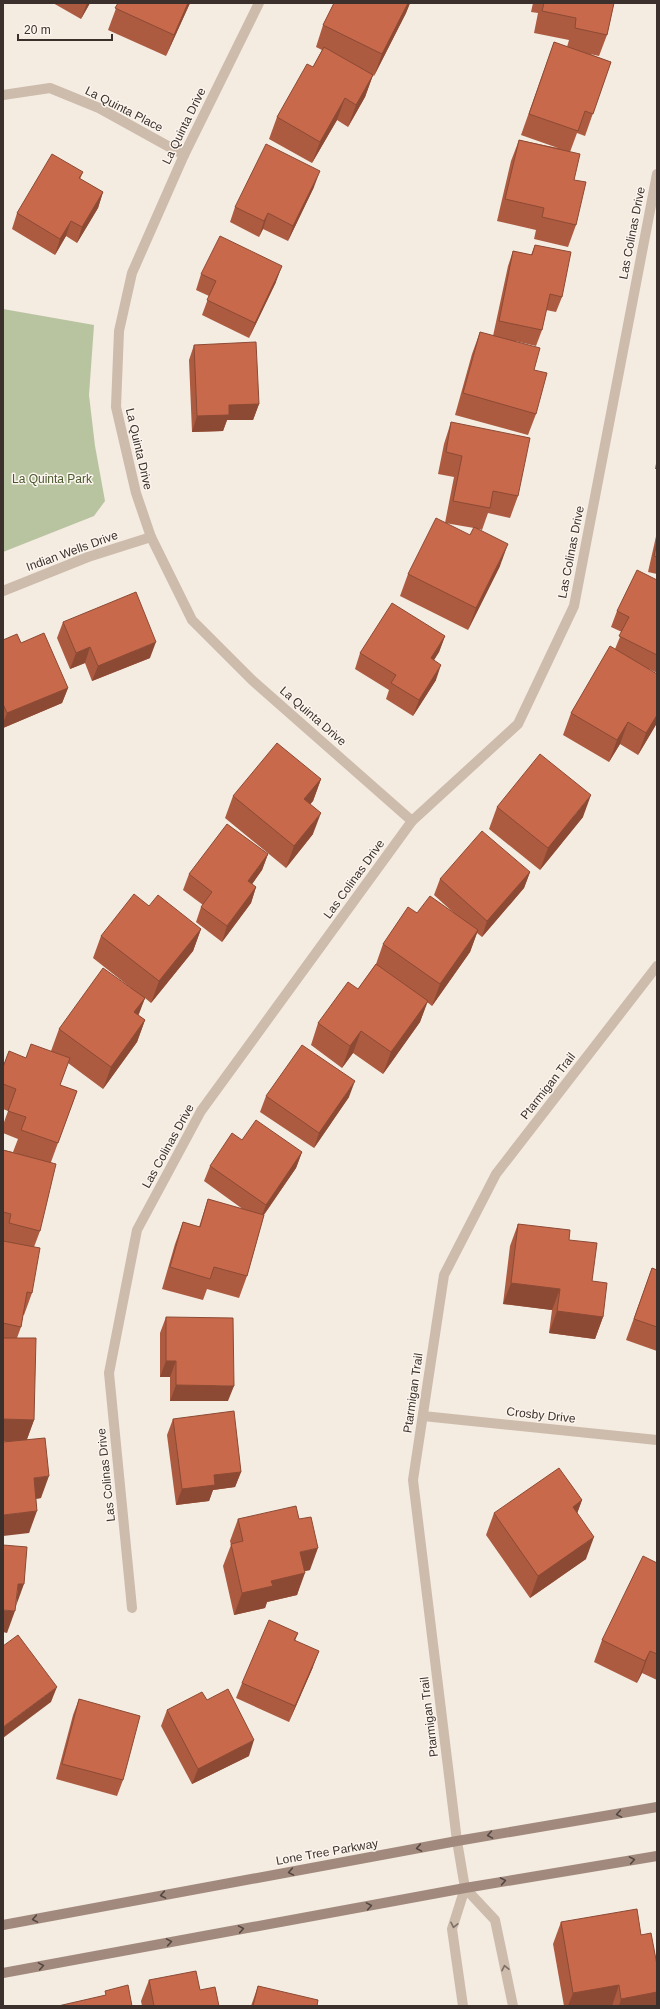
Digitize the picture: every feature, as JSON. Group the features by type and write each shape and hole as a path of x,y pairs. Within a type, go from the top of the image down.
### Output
{"street":[{"name":"La Quinta Drive","path":"259,3 184,155 132,273 119,331 116,407 136,493 151,536 192,620 252,680 412,821"},
{"name":"La Quinta Place","path":"3,95 50,88 99,108 184,155"},
{"name":"Las Colinas Drive","path":"132,1608 109,1373 137,1230 201,1111 412,821 518,724 574,606 657,174"},
{"name":"Indian Wells Drive","path":"3,591 88,557 151,536"},
{"name":"Ptarmigan Trail","path":"465,1888 457,1841 413,1480 444,1275 496,1174 657,966"},
{"name":"Crosby Drive","path":"423,1416 657,1440"},
{"name":"Lone Tree Parkway","path":"3,1925 457,1841 657,1807"},
{"path":"3,1973 465,1888 657,1856"},
{"path":"463,2006 452,1929 465,1888"},
{"path":"465,1888 496,1920 513,2006"}],"green space":[{"name":"La Quinta Park","path":"3,309 94,325 89,395 95,446 105,501 94,516 3,552"}],"building":[{"path":"118,3 188,3 174,35 115,8"},
{"path":"334,3 408,3 382,54 323,25"},
{"path":"544,3 614,3 607,35 575,28 576,18 542,11"},
{"path":"554,42 611,62 593,114 585,111 578,131 529,114"},
{"path":"324,47 373,75 356,105 345,98 320,142 277,117 307,64 313,67"},
{"path":"519,140 580,154 574,180 586,182 576,225 542,217 544,208 505,199"},
{"path":"266,144 320,171 293,226 268,213 264,221 235,207"},
{"path":"52,154 83,172 79,178 103,192 82,227 71,221 60,239 17,213"},
{"path":"220,236 282,266 255,323 207,300 216,281 201,274"},
{"path":"535,245 571,252 562,297 550,294 542,330 499,321 513,251 532,255"},
{"path":"480,332 540,348 534,370 547,373 536,414 463,393"},
{"path":"256,342 259,404 229,405 229,415 197,416 194,345"},
{"path":"451,422 530,438 518,496 493,491 490,508 453,501 462,456 446,452"},
{"path":"436,518 470,535 474,527 508,544 476,608 408,574"},
{"path":"657,542 657,557 654,556"},
{"path":"637,570 657,580 657,655 619,636 629,617 617,611"},
{"path":"136,592 156,642 98,666 90,647 76,653 63,622"},
{"path":"392,603 445,636 431,658 441,665 419,700 391,683 396,675 360,653"},
{"path":"44,633 68,688 7,713 3,704 3,640 17,634 21,643"},
{"path":"610,646 657,674 657,715 646,733 628,722 617,740 571,713"},
{"path":"277,743 321,779 304,799 321,813 294,846 233,796"},
{"path":"540,754 591,795 548,848 497,807"},
{"path":"227,824 268,854 248,881 256,887 227,926 201,907 212,892 189,874"},
{"path":"482,831 530,872 487,921 440,879"},
{"path":"134,894 149,906 158,895 201,929 159,981 101,936"},
{"path":"430,896 478,930 440,984 383,944 408,907 417,913"},
{"path":"376,964 428,1001 391,1052 361,1031 350,1046 318,1023 348,982 358,989"},
{"path":"103,968 145,998 134,1012 145,1020 111,1067 59,1029"},
{"path":"31,1044 70,1058 60,1085 77,1091 58,1143 21,1130 26,1117 8,1111 16,1089 3,1084 3,1067 9,1051 26,1058"},
{"path":"302,1045 355,1081 319,1133 266,1096"},
{"path":"256,1120 302,1152 266,1205 210,1166 232,1133 242,1140"},
{"path":"3,1150 56,1164 40,1231 9,1223 11,1214 3,1212"},
{"path":"208,1199 264,1215 247,1276 214,1267 210,1279 170,1267 183,1222 200,1227"},
{"path":"518,1224 570,1230 569,1240 597,1243 592,1281 607,1283 603,1317 557,1311 560,1289 511,1283"},
{"path":"3,1241 40,1248 32,1293 27,1292 21,1327 3,1323"},
{"path":"652,1268 657,1270 657,1327 634,1319"},
{"path":"166,1317 233,1318 234,1386 176,1385 176,1361 166,1361"},
{"path":"3,1338 36,1338 34,1420 3,1419"},
{"path":"234,1411 241,1472 214,1475 215,1485 182,1489 173,1419"},
{"path":"45,1438 49,1476 34,1478 37,1511 3,1515 3,1442"},
{"path":"559,1468 582,1500 573,1507 594,1537 538,1576 494,1513"},
{"path":"296,1506 299,1519 311,1517 318,1548 300,1552 305,1573 271,1581 273,1586 242,1593 231,1544 243,1541 238,1519"},
{"path":"3,1545 27,1547 24,1584 18,1584 15,1611 3,1610"},
{"path":"643,1556 657,1563 657,1654 650,1651 645,1661 602,1640"},
{"path":"269,1620 298,1633 294,1640 319,1651 295,1706 242,1683"},
{"path":"18,1635 57,1687 3,1727 3,1646"},
{"path":"228,1689 254,1740 198,1769 167,1710 202,1692 207,1700"},
{"path":"79,1699 140,1716 123,1780 62,1764"},
{"path":"637,1909 641,1935 651,1933 657,1965 657,1992 621,1999 619,1985 573,1993 561,1922"},
{"path":"196,1971 200,1990 215,1987 219,2006 154,2006 149,1980"},
{"path":"128,1985 132,2006 58,2006 106,1995 105,1991"},
{"path":"258,1986 318,2000 317,2006 253,2006"}]}
